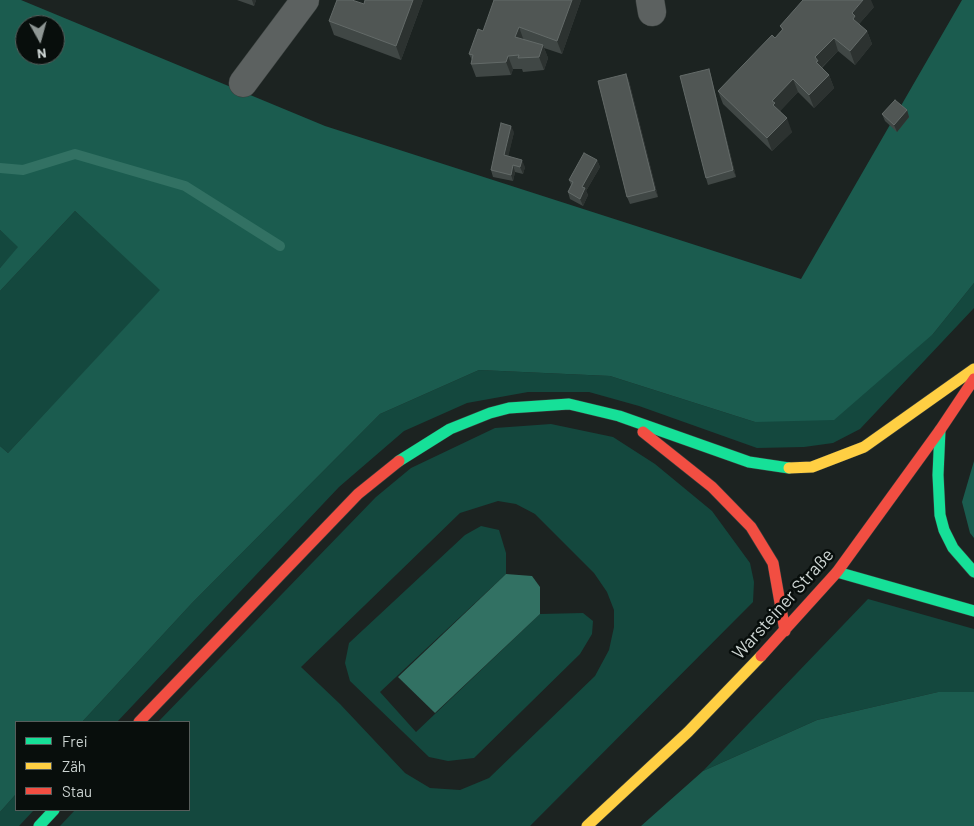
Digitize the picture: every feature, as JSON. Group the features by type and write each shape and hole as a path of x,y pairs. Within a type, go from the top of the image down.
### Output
{"main road":[{"path":"140,721 358,494 417,449 450,429 490,413 509,408 568,404 619,416 749,462 788,468 812,467 836,460 864,447 974,369"},
{"name":"Warsteiner Straße","path":"587,826 688,732 785,631 836,572 940,430 974,379"},
{"path":"619,416 639,429 712,488 751,527 773,563 785,631"},
{"path":"940,430 938,475 940,515 944,530 953,548 974,572"},
{"path":"836,572 974,611"},
{"path":"39,826 53,811"}],"street":[{"path":"243,83 305,0"}],"shaded area":[{"path":"0,0 21,0 57,15 15,15 15,65 65,65 65,18 325,126 801,279 962,0 974,0 974,283 933,334 834,420 755,422 610,376 479,370 380,414 192,603 83,721 15,721 15,795 0,812 0,446 8,453 160,290 75,211 0,291 0,268 18,247 0,230"},
{"path":"75,211 161,290 8,453 0,446 0,291"},
{"path":"0,230 19,247 0,268"},
{"path":"974,283 974,308 860,429 833,443 804,447 757,448 639,406 589,392 528,392 467,403 404,431 339,487 118,721 83,721 192,603 380,414 479,370 610,376 755,422 933,334"},
{"path":"551,424 613,437 655,464 712,511 750,563 754,582 753,602 530,826 60,826 74,811 190,811 190,721 159,721 376,497 411,468 495,428","holes":["498,501 516,504 535,514 594,573 607,592 614,610 614,627 609,650 595,676 489,778 460,790 430,788 405,773 340,704 301,667 460,513"]},
{"path":"974,461 974,538 970,533 962,502"},
{"path":"481,526 499,530 506,553 506,574 380,692 416,732 540,614 583,613 593,621 592,634 580,654 474,758 448,761 429,757 350,681 345,663 349,643 465,535"},
{"path":"506,574 532,576 540,587 540,614 435,713 398,677"},
{"path":"868,599 974,629 974,692 938,692 817,720 703,771"},
{"path":"938,692 974,692 974,826 641,826 703,771 817,720"},
{"path":"15,795 15,811 33,811 19,826 0,826 0,812"}],"building":[{"path":"337,0 352,0 364,4 365,0 413,0 396,46 329,21"},
{"path":"494,0 572,0 557,41 519,27 515,37 543,45 539,57 518,58 519,55 508,56 506,62 471,64 473,55 469,54 478,29 483,31"},
{"path":"803,0 863,0 852,13 855,16 853,19 867,31 850,51 834,38 815,57 818,61 816,62 829,75 809,95 793,79 772,101 775,103 773,105 787,118 767,138 718,91 772,35 775,38 783,29 780,26"},
{"path":"709,69 733,170 706,178 680,76"},
{"path":"626,74 655,190 627,197 598,81"},
{"path":"895,100 907,110 894,125 882,114"},
{"path":"501,123 511,126 504,155 522,160 520,167 513,165 511,175 491,170"},
{"path":"584,153 597,160 582,187 585,188 580,199 568,192 573,182 569,180"}],"waterway":[{"path":"0,168 23,170 75,154 185,186 280,246"}],"traffic: fast":[{"path":"399,461 450,429 490,413 509,408 569,404 619,416 749,462 789,468"},
{"path":"940,430 938,475 940,515 944,530 953,548 974,572"},
{"path":"837,572 974,611"},
{"path":"39,826 53,811"}],"traffic: slow":[{"path":"789,468 812,467 864,447 974,369"},
{"path":"587,826 688,732 761,656"}],"traffic: jam":[{"path":"761,656 837,572 940,430 974,379"},
{"path":"643,432 712,487 751,527 773,563 785,631"},
{"path":"140,721 358,494 399,461"}]}
